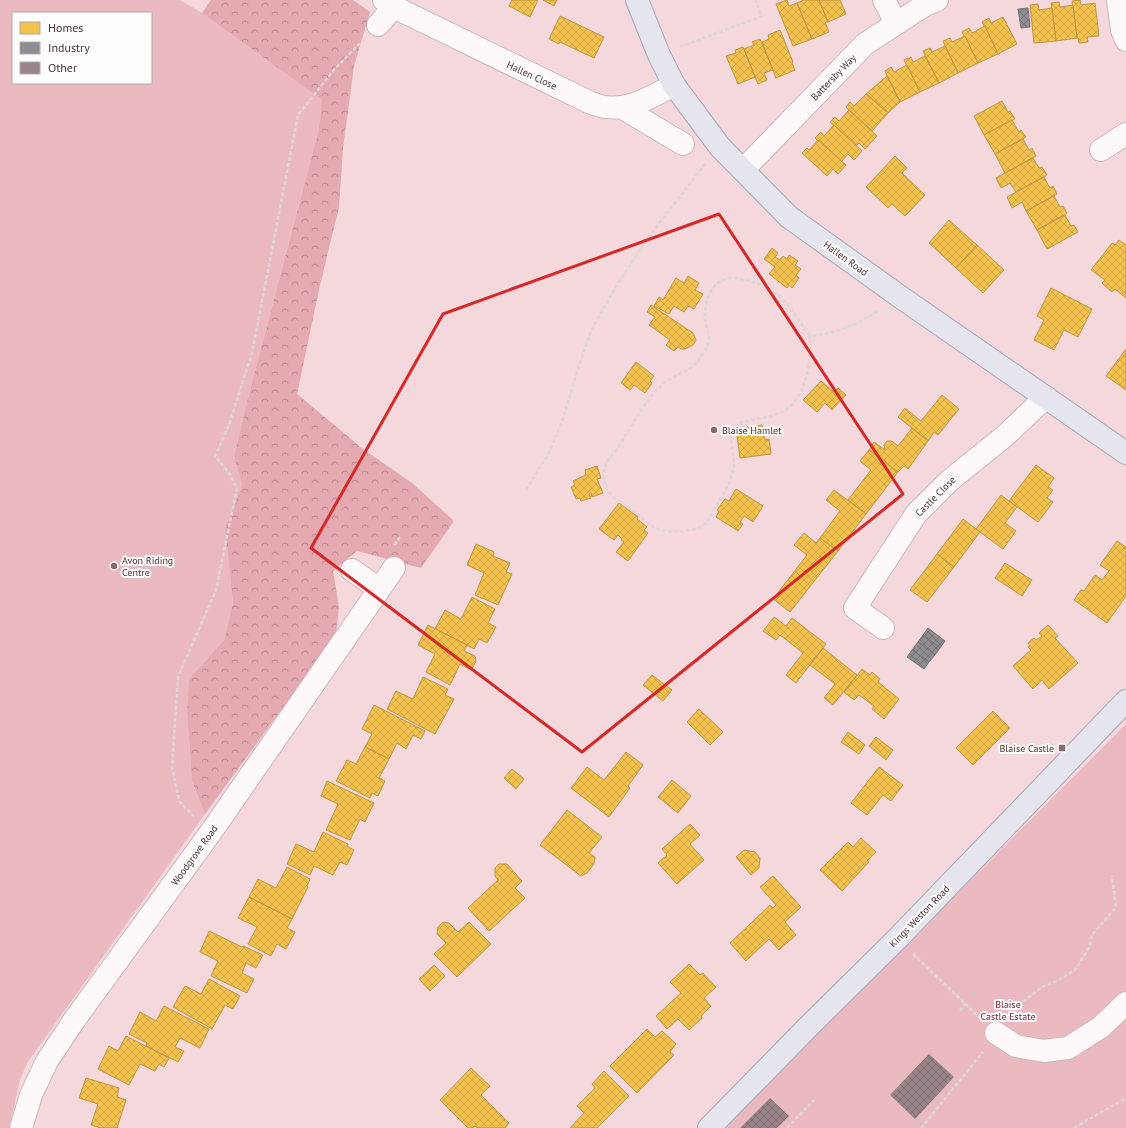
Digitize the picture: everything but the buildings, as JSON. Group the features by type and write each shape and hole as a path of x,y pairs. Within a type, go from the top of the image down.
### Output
{"main road":[{"name":"Hallen Road","path":"637,0 659,56 674,85 720,146 789,217 899,296 1125,452"},
{"name":"Kings Weston Road","path":"709,1128 808,1026 896,939 1126,701"}],"street":[{"path":"884,0 896,23"},
{"name":"Battersby Way","path":"743,170 865,44 925,5 937,0"},
{"path":"1118,0 1122,30 1126,40"},
{"name":"Hallen Close","path":"378,25 389,4 591,103 606,107 621,107 634,104 674,85"},
{"path":"621,107 682,144"},
{"path":"1101,150 1126,134"},
{"name":"Castle Close","path":"883,628 855,608 916,514 948,481 1006,435 1046,397"},
{"name":"Woodgrove Road","path":"21,1128 31,1095 47,1061 75,1019 211,832 394,568"},
{"path":"352,570 380,589"},
{"path":"996,1033 1016,1046 1044,1051 1068,1048 1101,1027 1126,1003"}],"path":[{"path":"659,56 762,16 755,0"},
{"path":"211,832 179,801 172,766 178,677 216,590 237,488 229,473 216,456 229,425 252,353 298,115 333,71 378,25"},
{"path":"526,490 548,456 561,425 591,331 614,290 647,239 720,146"},
{"path":"725,278 730,278 741,279 767,287 782,298 810,336 811,346 806,374 797,398 792,405 781,413 740,423 734,426 732,432 734,465 733,475 708,520 701,527 675,532 659,530 650,525 636,511 614,499 604,482 604,469 643,406 653,394 670,379 691,368 706,350 709,338 705,319 707,300 716,285 725,278"},
{"path":"810,336 846,329 875,313"},
{"path":"921,1128 951,1093 1001,1026 1021,1003 1042,987 1060,980 1075,970 1089,948 1092,935 1116,907 1112,876"},
{"path":"896,939 996,1033"},
{"path":"960,1011 965,1004"},
{"path":"1074,1128 1126,1098"},
{"path":"787,1128 814,1100"}],"highlighted area":[{"path":"719,214 903,494 582,752 311,548 443,314"}],"green space":[{"name":"Avon Riding Centre","path":"0,0 180,0 202,13 322,100 318,133 234,456 242,485 225,528 233,603 224,640 189,679 187,710 192,781 205,814 27,1063 20,1080 9,1128 0,1128"},
{"path":"211,0 353,0 370,12 354,66 343,148 339,207 320,285 297,394 363,449 412,483 454,521 421,568 357,551 333,571 339,607 336,635 205,814 192,781 187,710 189,679 224,640 233,603 225,528 242,485 234,456 318,133 322,100 202,13"},
{"name":"Blaise Castle Estate","path":"1126,724 1126,1128 724,1128"}],"place":[{"name":"Blaise Hamlet","path":"714,430"},
{"name":"Avon Riding Centre","path":"114,566"},
{"name":"Blaise Castle","path":"1062,748"}]}
